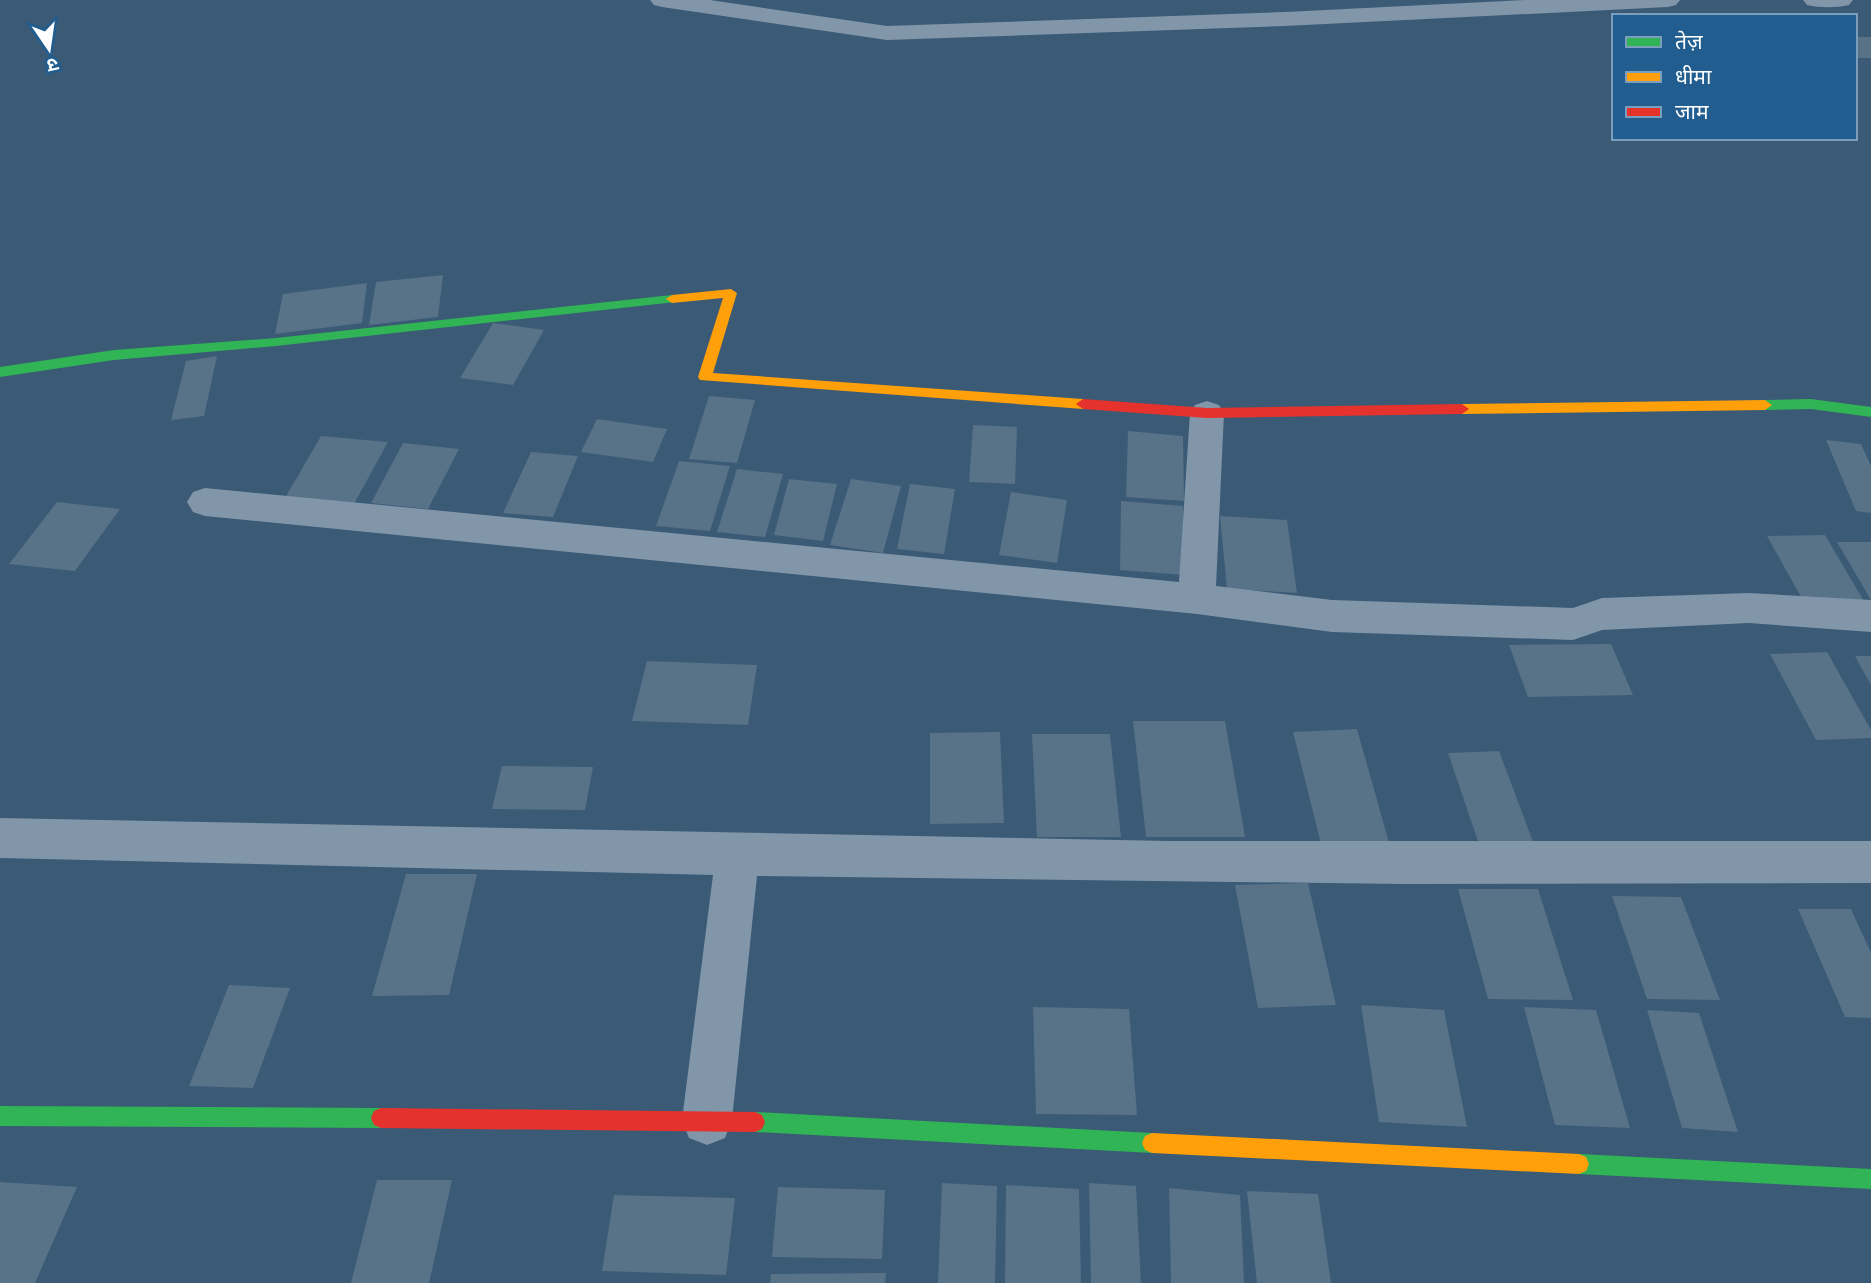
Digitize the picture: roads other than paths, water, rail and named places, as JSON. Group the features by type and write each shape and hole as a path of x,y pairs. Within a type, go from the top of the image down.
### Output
{"street":[{"path":"662,0 887,33 1017,30 1509,4 1668,0"},
{"path":"1815,0 1842,0"},
{"path":"0,372 114,355 276,342 731,293 705,377 1207,413 1811,404 1871,412"},
{"path":"1197,599 1207,413"},
{"path":"205,502 1197,599 1332,616 1573,624 1602,614 1749,608 1871,616"},
{"path":"0,838 737,856 1633,864 1871,862"},
{"path":"707,1120 737,856"},
{"path":"0,1116 707,1120 1871,1179"}]}
